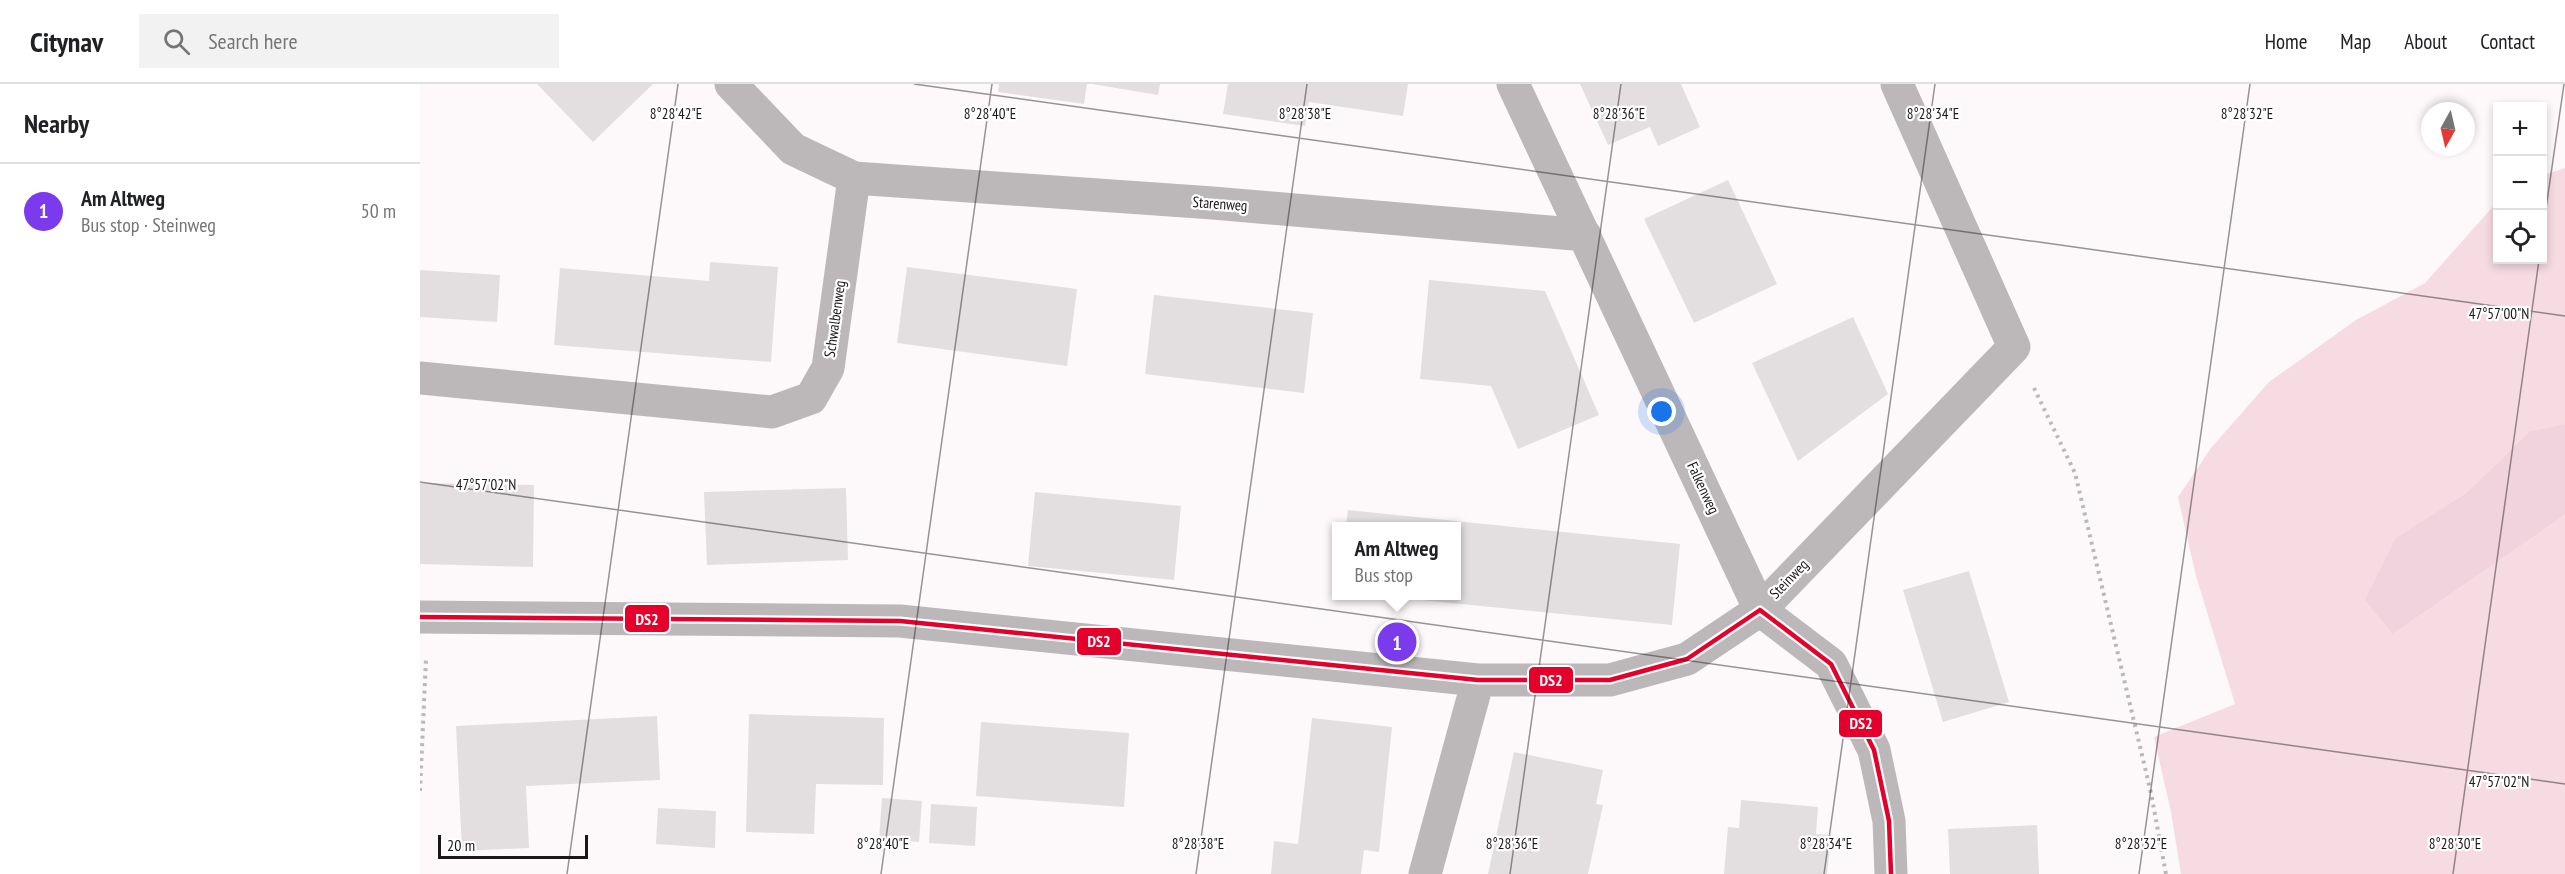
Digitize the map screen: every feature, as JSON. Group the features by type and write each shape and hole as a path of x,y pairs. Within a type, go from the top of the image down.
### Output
{"street":[{"path":"731,84 793,149 854,178"},
{"name":"Falkenweg","path":"1513,84 1760,610 1831,664 1874,750 1889,822 1891,874"},
{"path":"1897,84 2014,347"},
{"name":"Starenweg","path":"854,178 1213,203 1585,235"},
{"name":"Schwalbenweg","path":"420,378 772,412 811,398 828,368 854,178"},
{"name":"Steinweg","path":"424,617 900,621 1478,680 1611,680 1687,659 1760,610 2014,347"},
{"path":"1425,874 1478,680"}],"path":[{"path":"2014,347 2075,473 2151,794 2166,874"},
{"path":"420,791 424,617"}],"shaded area":[{"path":"2565,168 2565,424 2530,431 2466,493 2397,538 2393,634 2565,515 2565,874 2181,874 2171,812 2154,737 2235,704 2196,576 2178,497 2211,448 2269,382 2356,320 2425,283 2493,206 2493,264 2547,264 2547,174"},
{"path":"2565,424 2565,515 2393,634 2365,600 2396,538 2466,493 2530,431"}],"building":[{"path":"537,84 653,84 593,142"},
{"path":"999,84 1087,84 1084,104 998,92"},
{"path":"1092,84 1160,84 1158,95"},
{"path":"1228,84 1408,84 1403,116 1309,102 1305,126 1223,114"},
{"path":"1580,84 1681,84 1700,127 1658,146 1650,127 1608,145"},
{"path":"1728,180 1777,284 1694,323 1644,219"},
{"path":"710,262 778,267 771,362 554,345 560,268 709,281"},
{"path":"907,267 1077,289 1067,366 897,343"},
{"path":"420,270 500,275 497,322 420,317"},
{"path":"1429,280 1545,291 1599,415 1518,449 1491,386 1420,379"},
{"path":"1154,295 1313,313 1304,393 1145,374"},
{"path":"1853,317 1888,394 1798,461 1752,363"},
{"path":"420,483 534,485 533,567 420,564"},
{"path":"846,488 848,560 707,565 704,492"},
{"path":"1035,492 1181,506 1174,580 1028,566"},
{"path":"1348,510 1680,544 1672,625 1421,600 1461,600 1461,522 1346,522"},
{"path":"1969,571 2009,702 1943,722 1903,590"},
{"path":"749,714 884,718 883,785 816,784 814,834 746,832"},
{"path":"657,716 660,780 526,786 529,848 462,851 456,726"},
{"path":"1312,718 1392,727 1379,852 1364,850 1361,874 1271,874 1274,841 1298,844"},
{"path":"981,722 1129,733 1124,807 976,796"},
{"path":"1514,752 1603,770 1596,804 1603,805 1588,874 1488,874"},
{"path":"882,798 922,801 919,842 879,839"},
{"path":"1741,800 1818,807 1816,834 1831,835 1827,874 1724,874 1728,827 1739,828"},
{"path":"931,804 977,807 975,846 929,843"},
{"path":"658,808 716,811 715,848 656,844"},
{"path":"2037,825 2039,874 1950,874 1948,829"}],"transit line":[{"name":"DS2","path":"1760,610 1831,664 1874,750 1889,821 1891,874"},
{"name":"DS2","path":"420,617 900,621 1478,680 1610,680 1687,659 1760,610"}],"place":[{"name":"Am Altweg","path":"1397,642"}]}
